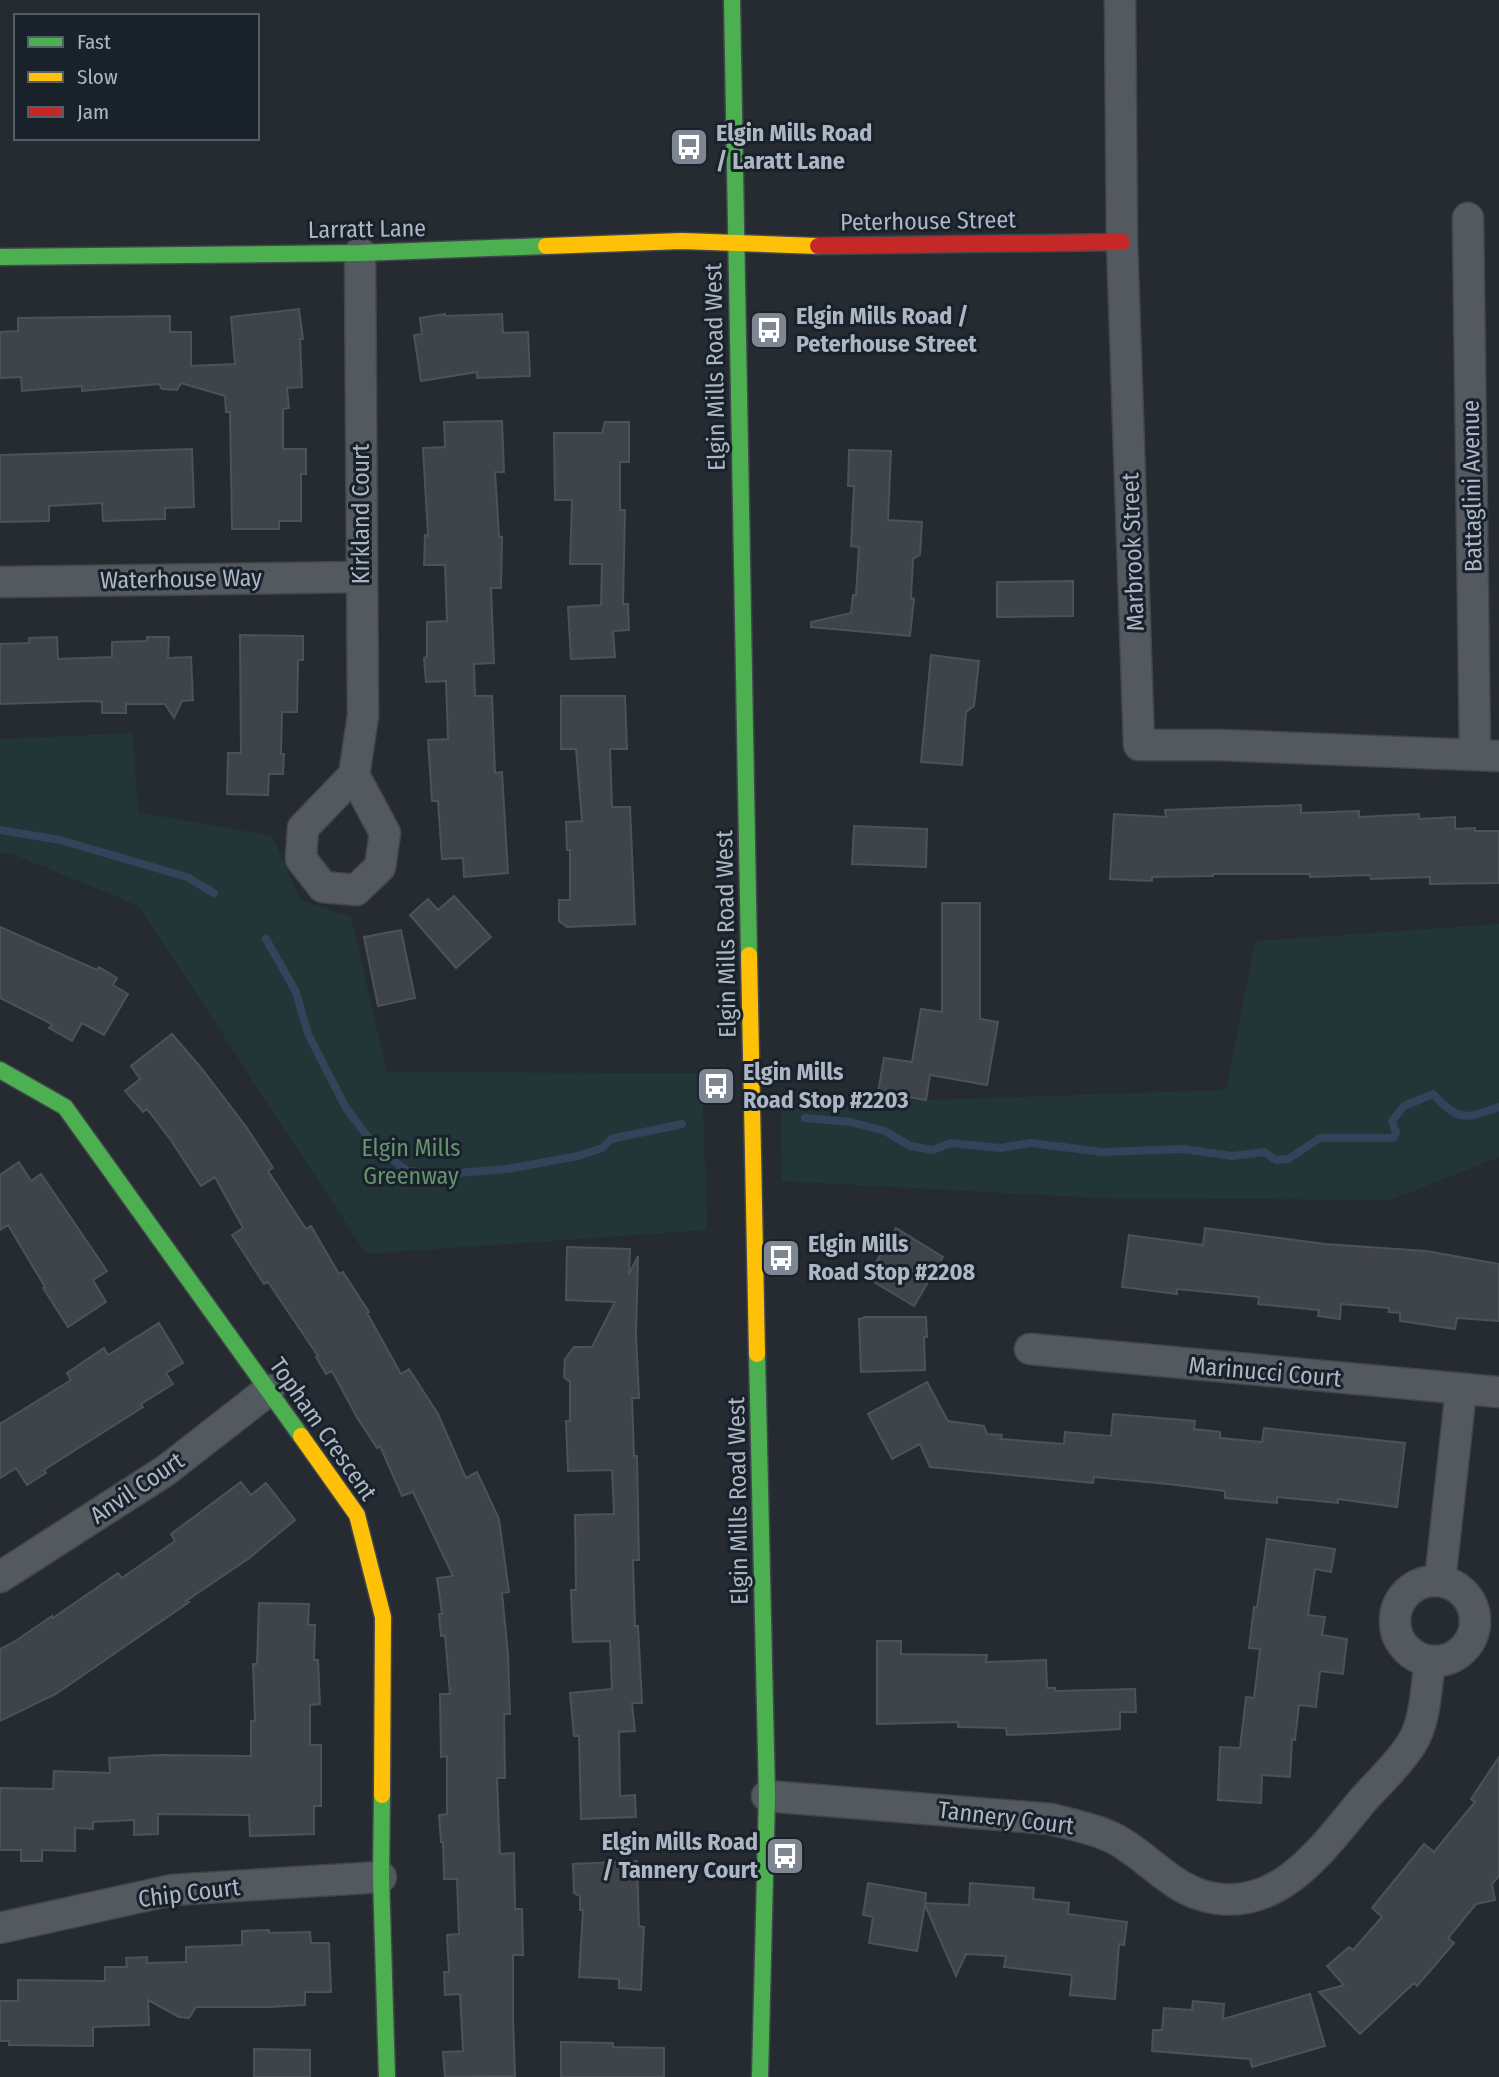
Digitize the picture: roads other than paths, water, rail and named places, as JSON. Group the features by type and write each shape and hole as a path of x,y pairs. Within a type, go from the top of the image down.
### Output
{"street":[{"name":"Elgin Mills Road West","path":"732,0 767,1796 760,2077"},
{"name":"Marbrook Street","path":"1120,0 1122,242 1139,745 1219,745 1487,756"},
{"name":"Battaglini Avenue","path":"1468,218 1487,756"},
{"name":"Larratt Lane","path":"0,257 360,253 682,241 735,245"},
{"name":"Peterhouse Street","path":"735,245 1122,242"},
{"name":"Kirkland Court","path":"355,775 363,716 360,253"},
{"name":"Waterhouse Way","path":"0,582 361,577"},
{"name":"Topham Crescent","path":"0,1070 65,1107 357,1515 383,1617 381,1877 387,2077"},
{"name":"Marinucci Court","path":"1030,1349 1499,1392"},
{"name":"Anvil Court","path":"0,1577 165,1471 269,1390"},
{"path":"1440,1581 1461,1390"},
{"path":"1428,1581 1440,1581 1454,1585 1465,1594 1472,1605 1475,1619 1473,1633 1467,1645 1444,1660 1430,1661 1408,1650 1400,1640 1395,1616 1406,1594 1416,1586 1428,1581"},
{"name":"Tannery Court","path":"767,1796 1051,1819 1084,1827 1117,1840 1175,1882 1200,1895 1229,1900 1262,1895 1291,1879 1317,1855 1412,1743 1421,1717 1430,1661"},
{"name":"Chip Court","path":"0,1928 173,1890 381,1877"}],"waterway":[{"path":"0,830 60,840 187,877 214,893"},
{"path":"266,939 296,992 308,1034 346,1108 378,1150 408,1171 446,1174 507,1169 578,1156 602,1148 611,1139 682,1124"},
{"path":"805,1118 850,1122 885,1131 910,1146 933,1150 951,1143 1000,1148 1031,1143 1102,1152 1183,1149 1233,1156 1264,1152 1276,1160 1288,1159 1320,1138 1393,1138 1396,1133 1392,1121 1404,1106 1433,1094 1450,1110 1463,1116 1499,1107"}],"place":[{"name":"Elgin Mills Road / Laratt Lane","path":"689,147"},
{"name":"Elgin Mills Road / Peterhouse Street","path":"769,330"},
{"name":"Elgin Mills Road Stop #2203","path":"716,1086"},
{"name":"Elgin Mills Road Stop #2208","path":"781,1258"},
{"name":"Elgin Mills Road / Tannery Court","path":"785,1856"}],"park label":[{"name":"Elgin Mills Greenway","path":"411,1162"}]}
